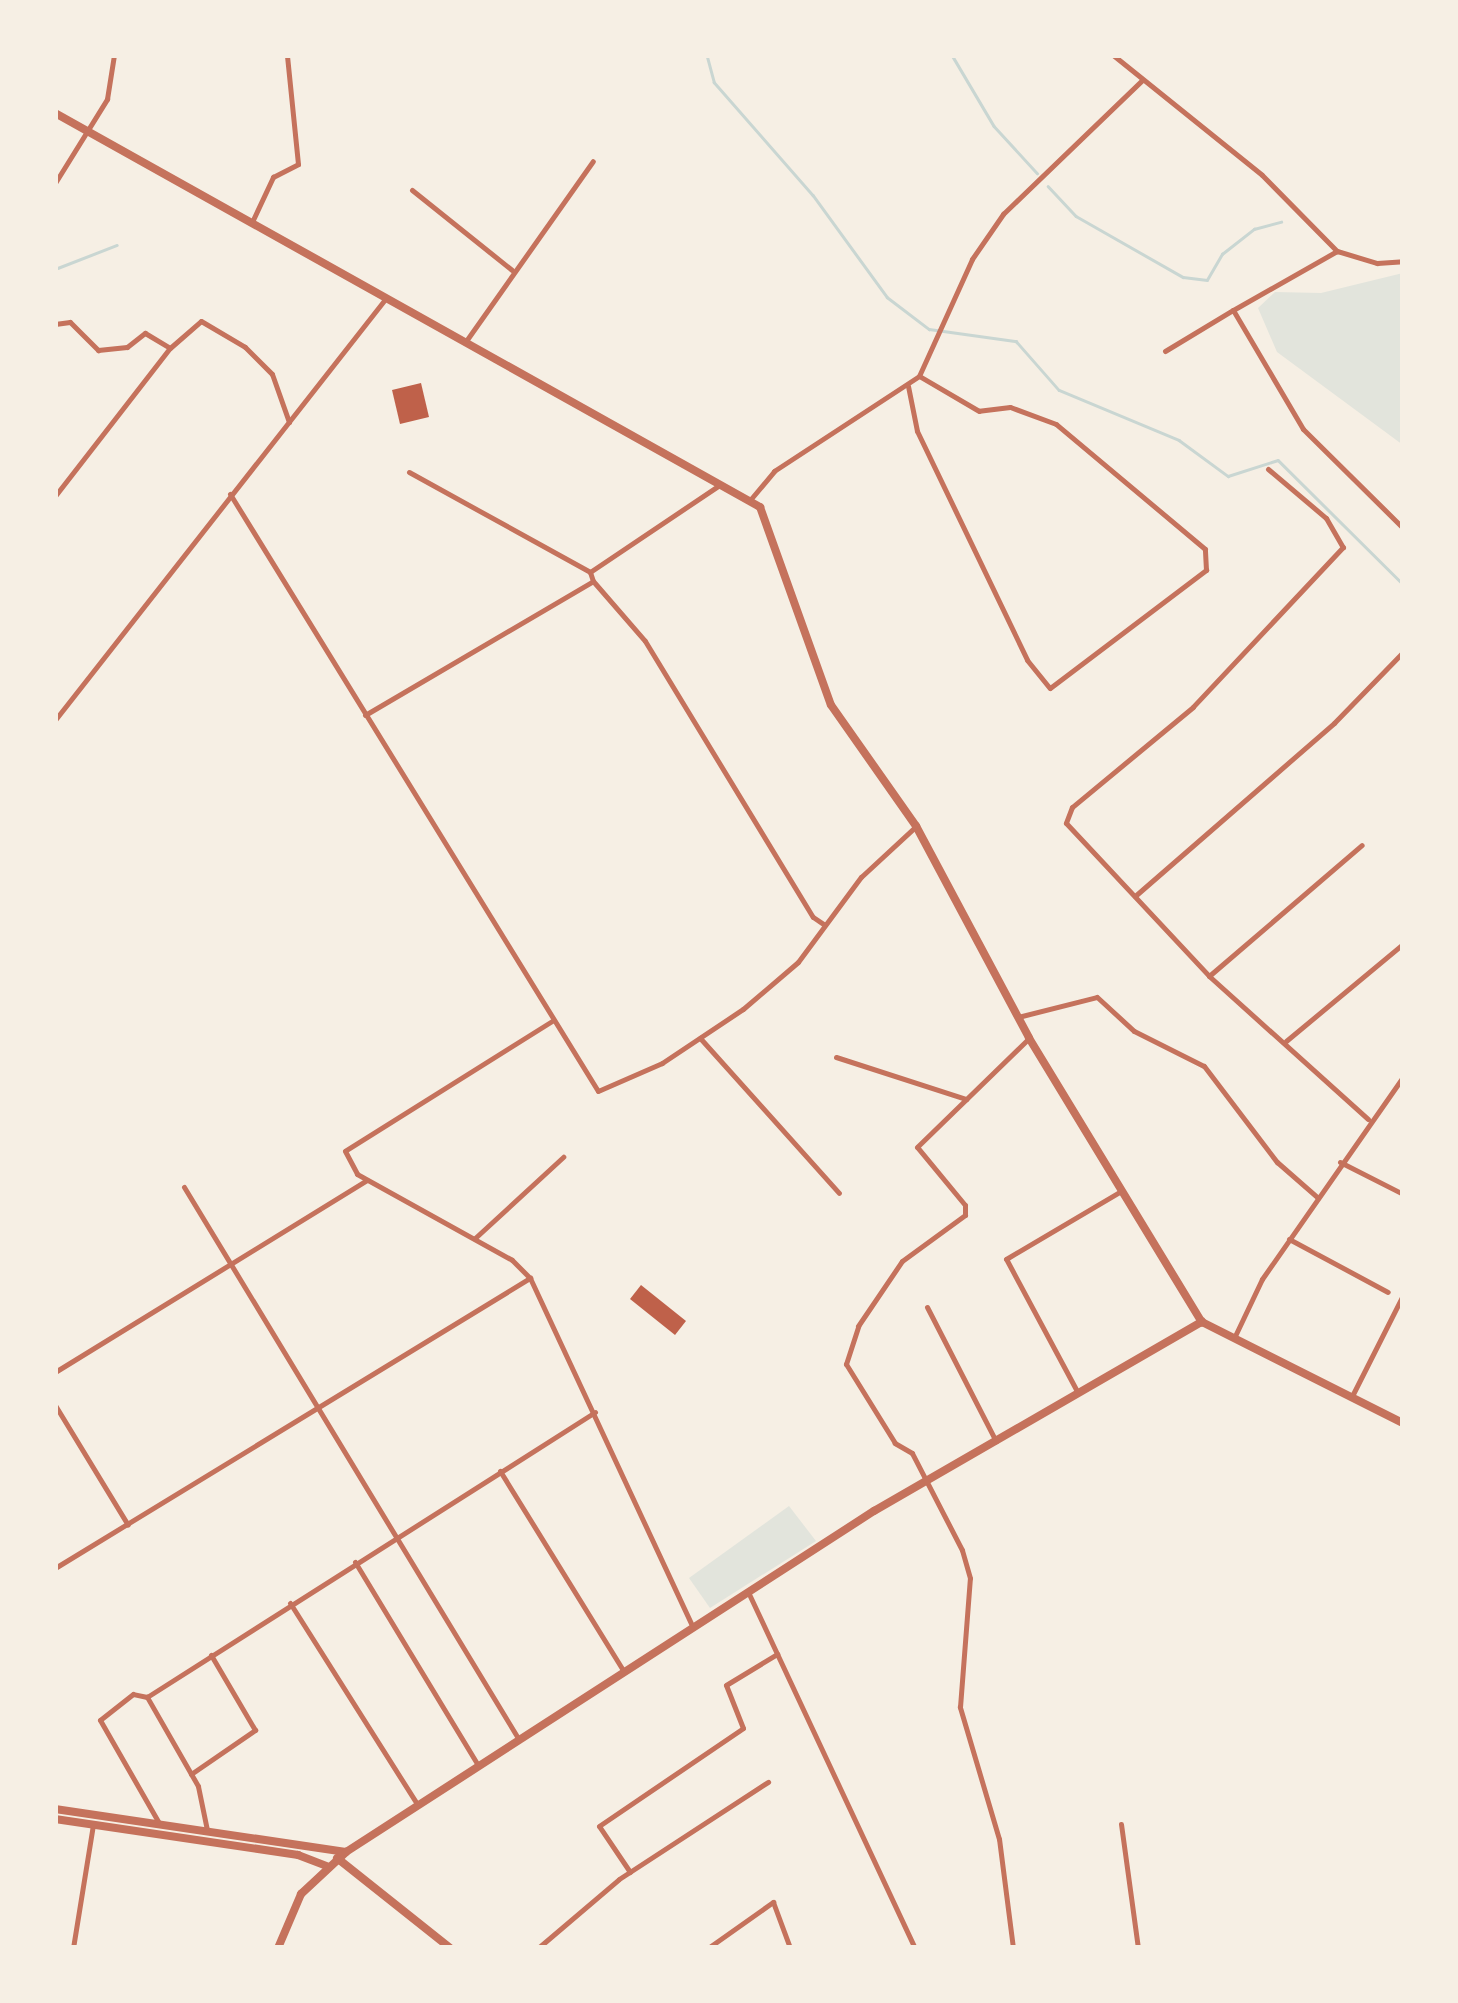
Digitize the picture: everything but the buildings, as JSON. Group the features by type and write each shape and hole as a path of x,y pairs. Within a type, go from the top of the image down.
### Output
{"street":[{"path":"55,183 107,99 114,55"},
{"path":"252,222 273,177 298,164 287,55"},
{"path":"1113,55 1262,175 1338,251 1367,262 1403,261"},
{"path":"750,500 774,471 919,376 972,259 1003,214 1142,80"},
{"path":"55,113 718,486 750,500 768,517 796,616 831,706 916,826 1029,1038 1202,1322 1403,1423"},
{"path":"466,341 512,270 593,161"},
{"path":"412,190 512,270"},
{"path":"1164,351 1338,251"},
{"path":"55,720 386,298"},
{"path":"1233,310 1303,429 1403,528"},
{"path":"55,496 170,348 202,321 245,346 272,374 289,422"},
{"path":"55,324 70,322 98,350 127,347 145,333 170,348"},
{"path":"908,386 917,431 1028,660 1050,688 1206,570 1204,549 1056,424 1010,407 980,411 919,376"},
{"path":"1268,469 1326,518 1344,547 1193,707 1072,807 1066,823 1209,976 1286,1041 1368,1119"},
{"path":"409,472 590,572 593,581 645,641 814,917 824,925"},
{"path":"590,572 718,486"},
{"path":"230,494 594,1090 605,1092 700,1038 798,962 861,877 916,826"},
{"path":"365,715 593,581"},
{"path":"1135,896 1334,723 1403,652"},
{"path":"1209,976 1362,845"},
{"path":"1286,1041 1403,944"},
{"path":"1018,1017 1097,996 1134,1030 1204,1066 1276,1162 1318,1197"},
{"path":"552,1021 345,1151 366,1180 475,1238 530,1278 693,1628"},
{"path":"700,1038 762,1114 839,1193"},
{"path":"1012,1948 999,1838 960,1708 970,1578 962,1550 912,1453 896,1443 846,1364 858,1326 902,1260 965,1215 965,1205 917,1147 1029,1038"},
{"path":"836,1057 966,1099"},
{"path":"1234,1338 1289,1239 1368,1119 1403,1077"},
{"path":"475,1238 563,1157"},
{"path":"1340,1162 1403,1194"},
{"path":"55,1372 366,1180"},
{"path":"184,1187 518,1738"},
{"path":"1078,1394 1006,1260 1124,1189"},
{"path":"1289,1239 1388,1292"},
{"path":"55,1568 530,1278"},
{"path":"1352,1396 1403,1295"},
{"path":"927,1307 996,1441"},
{"path":"278,1948 301,1894 327,1866 416,1804 924,1481 1202,1322"},
{"path":"55,1405 128,1524"},
{"path":"160,1824 100,1720 133,1694 147,1697 595,1412"},
{"path":"500,1471 624,1672"},
{"path":"356,1562 478,1764"},
{"path":"749,1594 915,1948"},
{"path":"290,1603 416,1804"},
{"path":"191,1774 255,1730 211,1654"},
{"path":"630,1872 599,1826 743,1728 726,1685 777,1654"},
{"path":"147,1697 191,1774 206,1808 207,1830"},
{"path":"538,1948 630,1872 768,1782"},
{"path":"55,1809 346,1852"},
{"path":"55,1819 298,1854 327,1866"},
{"path":"73,1948 92,1824"},
{"path":"1122,1824 1138,1948"},
{"path":"337,1858 450,1948"},
{"path":"708,1948 773,1902 790,1948"}],"shaded area":[{"path":"1403,273 1403,445 1277,352 1258,308 1275,292 1321,293"},
{"path":"789,1506 816,1541 710,1608 689,1578"}],"waterway":[{"path":"707,55 714,82 813,195 887,297 929,329 1016,341 1059,390 1179,440 1228,476 1278,460 1403,584"},
{"path":"952,55 994,126 1037,173"},
{"path":"1048,186 1076,216 1183,277 1207,280 1222,254 1254,229 1281,222"},
{"path":"55,269 117,245"}]}
